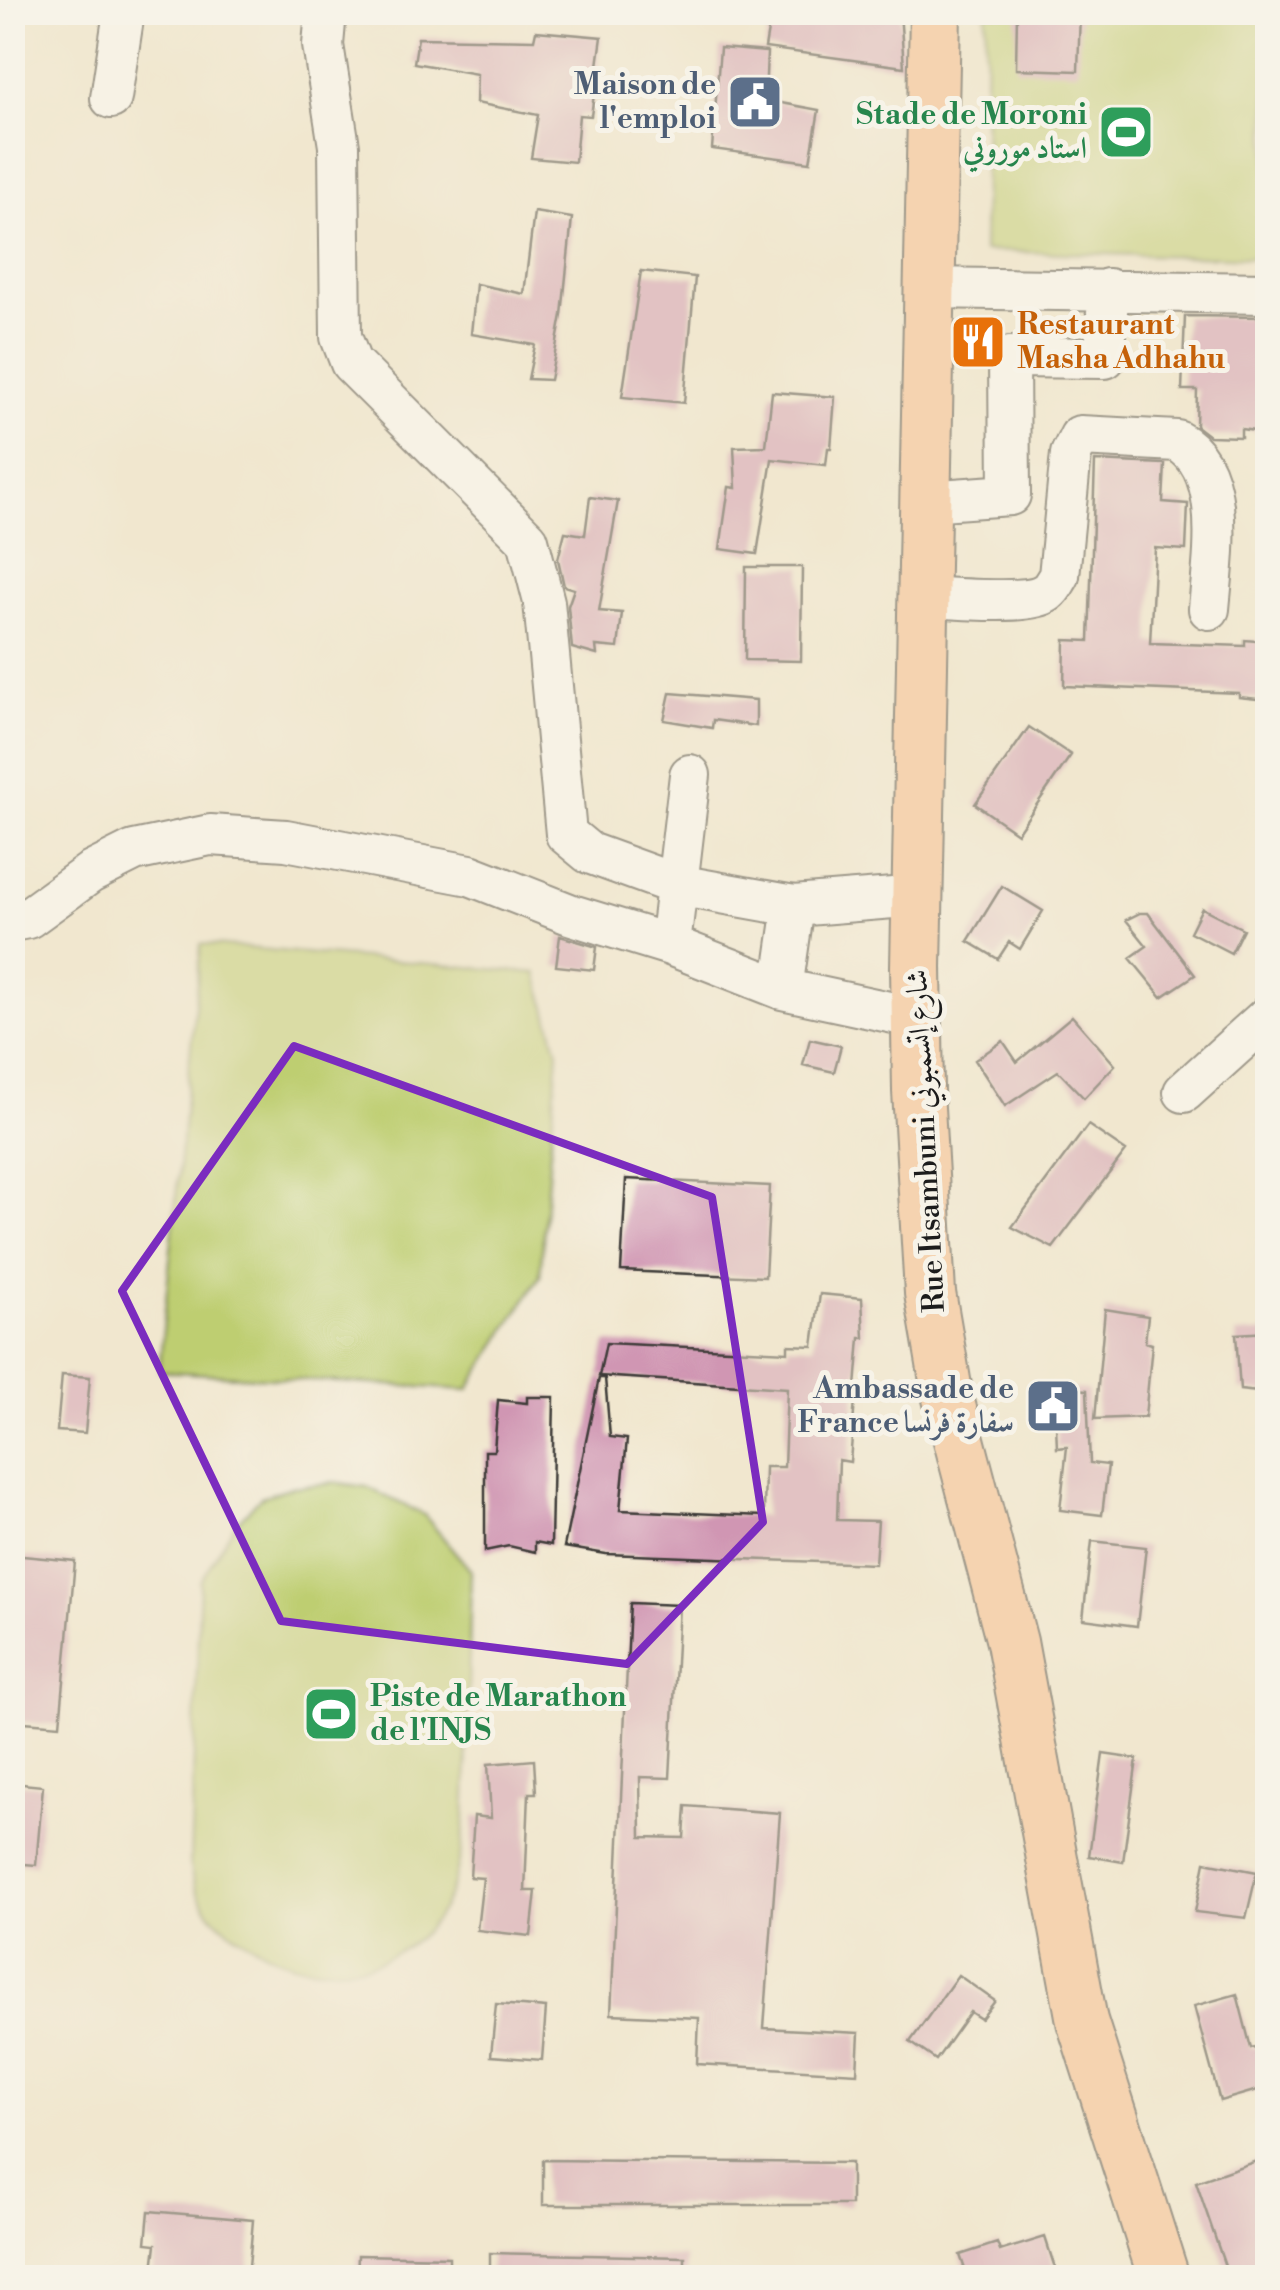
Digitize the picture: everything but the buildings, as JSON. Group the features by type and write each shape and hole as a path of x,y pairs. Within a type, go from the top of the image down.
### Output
{"main road":[{"name":"Rue Itsambuni شارع إتسمبوني","path":"935,12 917,1018 930,1293 948,1398 1012,1642 1082,2021 1162,2266"}],"street":[{"path":"110,98 124,12"},
{"path":"326,12 323,46 338,146 341,337 351,363 528,540 544,602 566,834 590,853 677,885 794,906 918,896"},
{"path":"928,288 1268,293"},
{"path":"926,501 1010,495 1009,357 1105,358 1108,289"},
{"path":"924,597 1019,599 1043,595 1054,585 1071,454 1080,436 1176,441 1188,447 1201,466 1216,523 1208,609"},
{"path":"670,945 690,775"},
{"path":"12,921 28,918 90,874 134,851 210,835 286,840 470,874 572,915 670,945 782,989 917,1018"},
{"path":"782,989 794,906"},
{"path":"1184,1092 1268,1016"}],"highlighted area":[{"path":"294,1046 712,1197 763,1522 627,1664 281,1621 122,1291"}],"green space":[{"name":"Stade de Moroni استاد موروني","path":"986,13 1267,13 1267,258 983,251"},
{"path":"201,944 537,973 558,1052 540,1276 468,1390 159,1371"},
{"name":"Piste de Marathon de l'INJS","path":"338,1483 367,1487 424,1515 471,1571 465,1824 453,1885 441,1912 422,1934 371,1964 322,1968 283,1961 218,1921 200,1898 190,1865 200,1581 235,1524 261,1497 292,1487"}],"place":[{"name":"Maison de l'emploi","path":"755,102"},
{"name":"Stade de Moroni استاد موروني","path":"1126,132"},
{"name":"Restaurant Masha Adhahu","path":"978,342"},
{"name":"Ambassade de France سفارة فرنسا","path":"1053,1406"},
{"name":"Piste de Marathon de l'INJS","path":"331,1714"}]}
